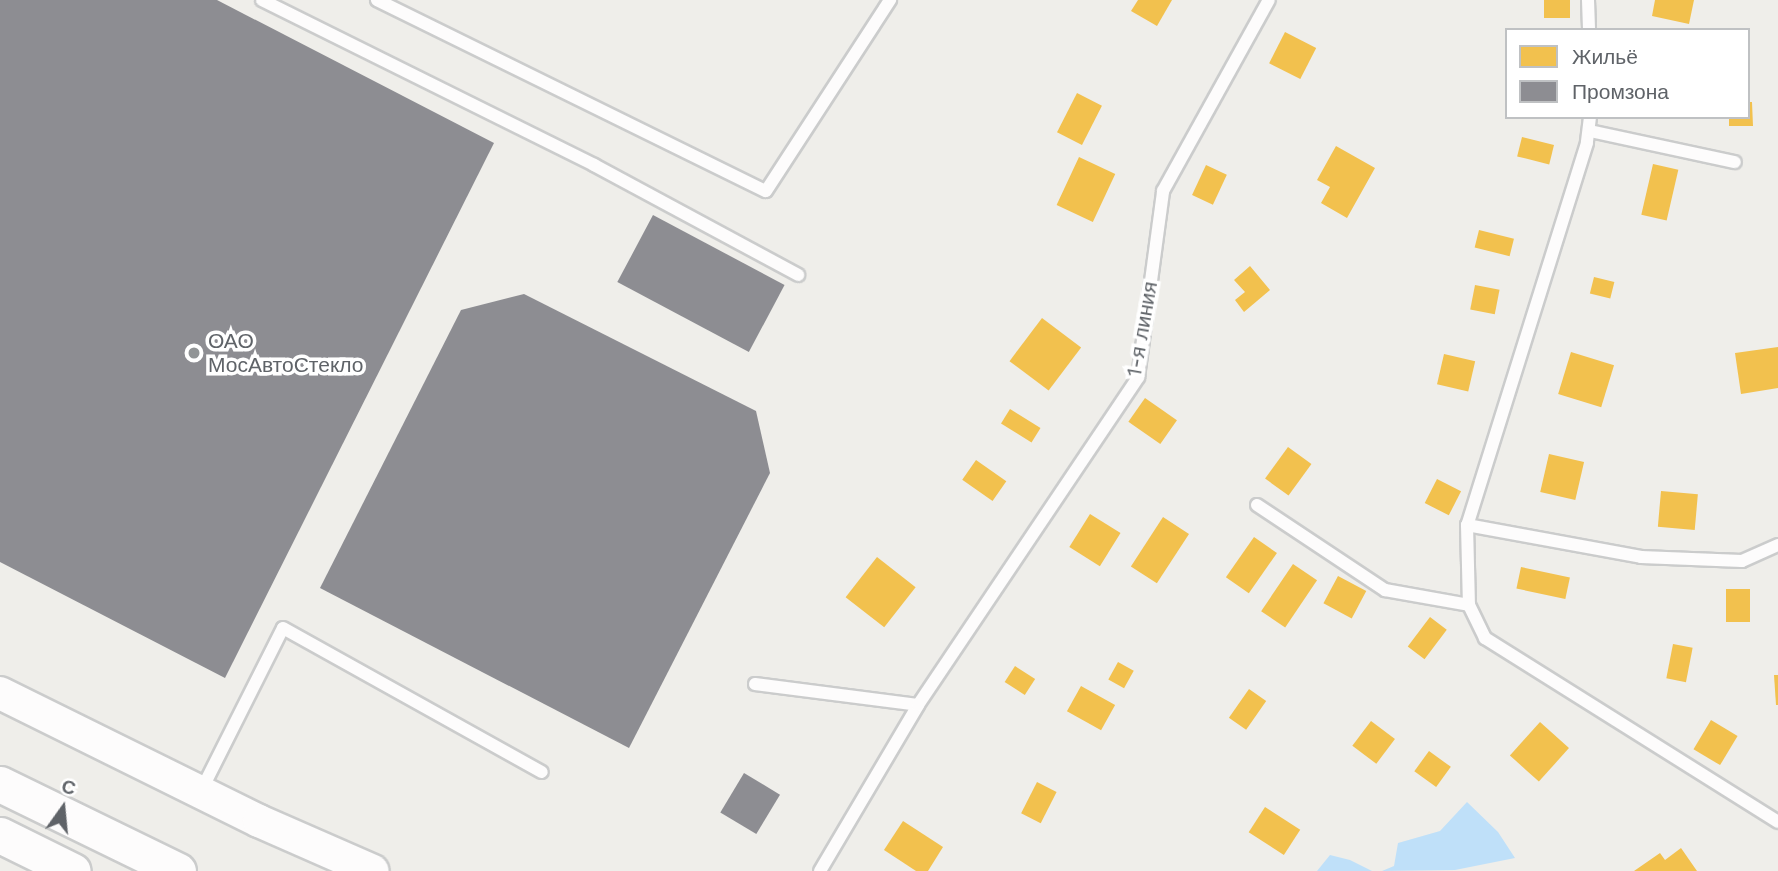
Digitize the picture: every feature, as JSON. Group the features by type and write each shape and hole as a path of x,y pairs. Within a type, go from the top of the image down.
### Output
{"main road":[{"path":"0,784 178,871"},
{"path":"0,835 73,871"}],"street":[{"path":"0,692 200,793 373,871"}],"lane":[{"path":"262,0 594,165 798,275"},
{"path":"377,0 766,191 890,0"},
{"name":"1-я линия","path":"820,871 918,705 1138,377 1163,191 1269,0"},
{"path":"1588,0 1589,28"},
{"path":"1590,119 1590,131 1467,525 1469,605 1485,638 1778,822"},
{"path":"1590,131 1735,162"},
{"path":"1257,505 1385,590 1469,605"},
{"path":"1467,525 1641,557 1742,561 1778,545"},
{"path":"200,793 284,628 542,772"},
{"path":"755,684 918,705"}],"water":[{"path":"1467,802 1498,832 1515,858 1455,870 1382,871 1394,866 1398,843 1440,831"},
{"path":"1330,855 1350,860 1372,871 1317,871"}],"building: Жильё":[{"path":"1138,0 1172,0 1157,26 1131,11"},
{"path":"1544,0 1570,0 1570,18 1544,18"},
{"path":"1655,0 1694,0 1689,24 1652,16"},
{"path":"1285,32 1316,48 1300,79 1269,63"},
{"path":"1077,93 1102,106 1082,145 1057,132"},
{"path":"1752,102 1753,126 1729,126 1729,119 1750,119"},
{"path":"1522,137 1554,145 1549,164 1517,156"},
{"path":"1336,146 1375,168 1347,218 1321,203 1330,187 1317,180"},
{"path":"1079,157 1115,174 1093,222 1057,205"},
{"path":"1653,164 1678,170 1667,221 1641,215"},
{"path":"1206,165 1227,175 1213,205 1192,195"},
{"path":"1479,230 1514,239 1510,256 1475,247"},
{"path":"1250,266 1270,290 1244,312 1235,300 1245,292 1234,280"},
{"path":"1594,277 1614,282 1610,299 1590,293"},
{"path":"1475,285 1500,290 1495,314 1470,310"},
{"path":"1042,318 1081,347 1049,391 1010,361"},
{"path":"1778,347 1778,388 1741,394 1735,353"},
{"path":"1571,352 1614,365 1601,407 1558,394"},
{"path":"1444,354 1475,361 1468,391 1437,384"},
{"path":"1145,398 1177,420 1160,444 1128,422"},
{"path":"1010,409 1041,428 1032,442 1001,423"},
{"path":"1288,447 1311,464 1289,496 1265,479"},
{"path":"1549,454 1584,462 1575,500 1540,492"},
{"path":"976,460 1006,481 993,501 962,480"},
{"path":"1437,479 1461,491 1449,515 1425,503"},
{"path":"1661,491 1698,494 1695,530 1658,527"},
{"path":"1090,514 1121,533 1100,566 1069,547"},
{"path":"1163,517 1189,534 1157,583 1131,566"},
{"path":"1254,537 1277,553 1249,593 1226,577"},
{"path":"877,557 916,587 884,627 846,597"},
{"path":"1293,564 1317,580 1285,627 1261,611"},
{"path":"1521,567 1570,577 1565,599 1516,589"},
{"path":"1338,576 1366,591 1352,618 1323,603"},
{"path":"1726,589 1750,589 1750,622 1726,622"},
{"path":"1430,617 1447,630 1425,659 1408,647"},
{"path":"1673,644 1693,648 1686,682 1666,678"},
{"path":"1118,662 1134,671 1124,688 1108,679"},
{"path":"1015,666 1035,679 1025,695 1005,682"},
{"path":"1774,675 1778,675 1778,705 1776,705"},
{"path":"1081,686 1115,705 1101,730 1067,711"},
{"path":"1249,689 1266,701 1246,730 1229,718"},
{"path":"1711,720 1738,736 1720,765 1693,749"},
{"path":"1371,721 1395,739 1376,764 1352,746"},
{"path":"1540,722 1569,748 1539,782 1510,755"},
{"path":"1429,751 1451,767 1436,787 1414,771"},
{"path":"1037,782 1057,792 1041,823 1021,813"},
{"path":"1265,807 1300,830 1284,855 1249,832"},
{"path":"903,821 943,847 928,871 916,871 884,850"},
{"path":"1681,848 1697,871 1634,871 1660,853 1665,860"}],"building: Промзона":[{"name":"ОАО МосАвтоСтекло","path":"0,0 217,0 494,143 225,678 0,562"},
{"path":"653,215 785,285 749,352 617,282"},
{"path":"524,294 756,411 770,473 629,748 320,588 461,310"},
{"path":"744,773 780,795 756,834 720,812"}],"place":[{"name":"ОАО МосАвтоСтекло","path":"194,353"}]}
